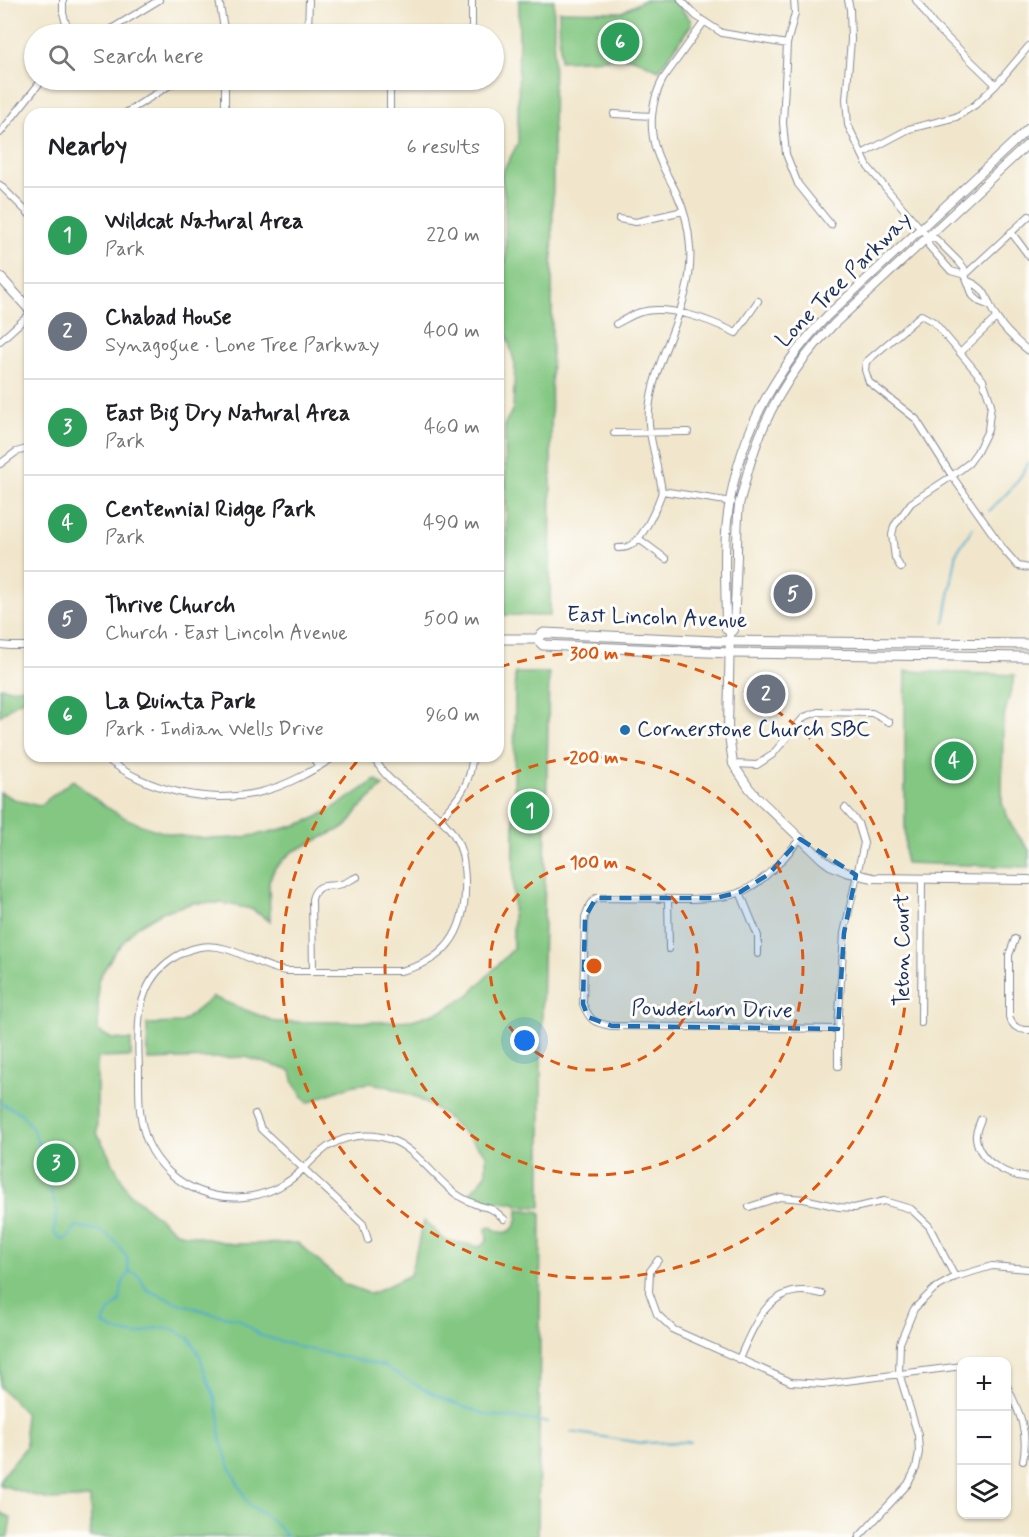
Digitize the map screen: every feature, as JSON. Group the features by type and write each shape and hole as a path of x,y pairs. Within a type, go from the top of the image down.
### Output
{"main road":[{"path":"0,277 24,305"},
{"name":"East Lincoln Avenue","path":"504,639 537,639 544,633 1029,644"},
{"name":"East Lincoln Avenue","path":"537,639 543,645 730,653 1029,657"}],"street":[{"path":"63,0 66,24"},
{"path":"119,24 159,0"},
{"path":"219,0 223,24"},
{"path":"308,24 309,0"},
{"path":"472,0 472,24"},
{"path":"681,0 704,22 722,33 787,44"},
{"path":"794,0 795,13 787,44 783,123 786,153 798,184 831,225"},
{"path":"848,0 851,40 846,99 848,125 868,167 927,237 929,246 951,271 982,289 987,296 988,305 1011,338 1029,351"},
{"path":"916,0 933,24 996,85"},
{"path":"618,549 628,547 639,538 656,508 662,491 650,433 649,411 652,393 680,313 690,270 690,248 683,211 657,153 653,136 654,100 663,79 704,22"},
{"path":"862,153 909,129 956,117 975,105 996,85 1029,46"},
{"path":"0,133 34,90"},
{"path":"133,108 162,90"},
{"path":"225,90 225,108"},
{"path":"390,90 390,108"},
{"path":"614,114 652,116"},
{"name":"Lone Tree Parkway","path":"1029,128 814,330 782,371 752,426 741,455 730,502 727,527 726,585 726,629 730,636 728,728 733,764 748,788 800,839 831,865 856,875 873,878 1029,880"},
{"name":"Lone Tree Parkway","path":"730,636 734,630 737,528 740,503 751,458 761,430 790,377 834,324 1029,142"},
{"path":"0,184 24,209"},
{"path":"619,219 636,222 683,211"},
{"path":"966,278 1029,216"},
{"path":"1011,232 1029,256"},
{"path":"927,237 936,239 958,261 964,268 973,296 988,305"},
{"path":"616,324 640,312 652,310 680,313 718,324 736,333 758,301"},
{"path":"901,568 895,558 893,547 894,526 911,503 952,476 969,463 988,430 991,404 983,380 934,322 921,315 866,362 865,370 869,382 916,419 952,476 1004,550 1018,566 1029,568"},
{"path":"0,341 24,318"},
{"path":"960,353 996,318"},
{"path":"614,433 688,432"},
{"path":"0,464 16,452 24,450"},
{"path":"662,491 740,503"},
{"path":"639,538 666,559"},
{"path":"0,645 24,646"},
{"path":"733,764 757,765 772,755 804,717 818,712 872,713 889,722"},
{"path":"112,762 147,782 170,790 216,797 260,792 300,778 327,762"},
{"path":"316,762 319,767"},
{"path":"377,762 395,784 440,818 461,847 464,860 464,907 461,920 449,943 427,963 400,971 286,971 275,969 227,949 213,947 200,947 176,956 165,964 149,982 140,1005 139,1103 142,1128 154,1154 172,1175 199,1191 216,1197 232,1198 248,1197 288,1182 322,1150 339,1141 357,1137 382,1137 406,1148 458,1195 469,1202 493,1210 504,1219"},
{"path":"440,818 465,787 472,762"},
{"path":"838,1066 844,933 864,843 858,823 845,807"},
{"path":"669,949 668,899 716,898 740,892 770,874 800,839"},
{"path":"313,971 312,899 314,892 320,887 340,884 357,877"},
{"name":"Teton Court","path":"921,1023 922,878"},
{"path":"740,892 758,936 758,954"},
{"name":"Powderhorn Drive","path":"668,899 596,898 590,904 585,917 583,1004 588,1017 597,1023 612,1026 838,1029"},
{"path":"1015,939 1008,956 1008,1017 1012,1024 1020,1030 1029,1030"},
{"path":"255,1114 261,1129 363,1224 368,1240"},
{"path":"981,1119 976,1136 982,1154 1000,1170 1017,1177 1029,1178"},
{"path":"749,1206 780,1197 804,1198 839,1208 854,1208 884,1201 911,1209 929,1226 955,1277"},
{"path":"658,1260 650,1271 649,1292 657,1314 674,1330 791,1382 823,1384 957,1367"},
{"path":"859,1537 908,1484 916,1468 919,1452 918,1435 900,1373 900,1343 914,1309 934,1289 955,1277 992,1266 1029,1269"},
{"path":"739,1359 759,1317 773,1300 805,1290 822,1294"},
{"path":"1011,1394 1027,1426 1028,1449 1023,1461"}],"highlighted area":[{"path":"800,839 856,875 844,933 838,1029 612,1026 588,1017 583,1004 585,917 596,898 716,898 740,892 769,874"}],"green space":[{"path":"519,0 554,0 550,616 504,615 507,560 505,423 513,409 515,364 504,325 504,262 506,262 504,169 518,143"},
{"path":"644,0 674,0 691,21 691,25 659,70 633,58 560,61 559,11 622,12"},
{"path":"906,671 1015,675 1003,720 1002,803 1012,827 1029,850 1029,867 905,863"},
{"path":"515,673 549,673 541,1065 541,1207 492,1202 469,1194 486,1175 486,1154 442,1113 416,1097 370,1083 354,1085 308,1103 294,1084 291,1071 246,1057 148,1060 147,1024 181,1023 213,997 276,1022 412,1020 444,1010 469,995 513,949"},
{"path":"0,687 10,689 24,687 24,700 0,716"},
{"path":"73,780 88,794 117,814 138,824 182,836 205,838 251,836 294,826 321,815 376,780 383,786 359,809 347,826 292,852 275,868 269,881 270,921 251,909 222,903 193,903 162,912 135,928 114,953 98,980 98,1031 112,1039 131,1040 131,1057 97,1058 97,1133 129,1193 176,1232 232,1244 298,1243 344,1284 371,1294 410,1275 424,1221 445,1240 480,1247 487,1240 486,1228 491,1227 503,1232 511,1230 517,1222 518,1209 541,1212 538,1537 90,1537 90,1498 49,1500 0,1485 0,1479 26,1447 24,1412 0,1387 0,792 16,800 39,806"},
{"path":"0,1512 11,1518 8,1537 0,1537"}],"waterway":[{"path":"989,511 1021,476 1029,462"},
{"path":"944,623 957,552 973,527"},
{"path":"0,1103 21,1113 34,1131 57,1210 54,1233 62,1240 69,1238 76,1226 102,1231 117,1243 127,1258 129,1272 122,1284 120,1301 108,1313 103,1324 116,1331 138,1335 155,1328 173,1329 190,1339 200,1356 215,1398 220,1420 220,1438 229,1465 248,1504 274,1522 287,1537"},
{"path":"130,1272 138,1275 147,1290 178,1303 239,1319 260,1335 299,1347 384,1366 448,1401 487,1415 548,1422"},
{"path":"571,1432 642,1443 691,1442"}],"place":[{"name":"La Quinta Park","path":"620,42"},
{"name":"Thrive Church","path":"793,594"},
{"name":"Chabad House","path":"766,694"},
{"name":"Cornerstone Church SBC","path":"625,730"},
{"name":"Centennial Ridge Park","path":"954,761"},
{"name":"Wildcat Natural Area","path":"530,811"},
{"name":"East Big Dry Natural Area","path":"56,1163"}]}
